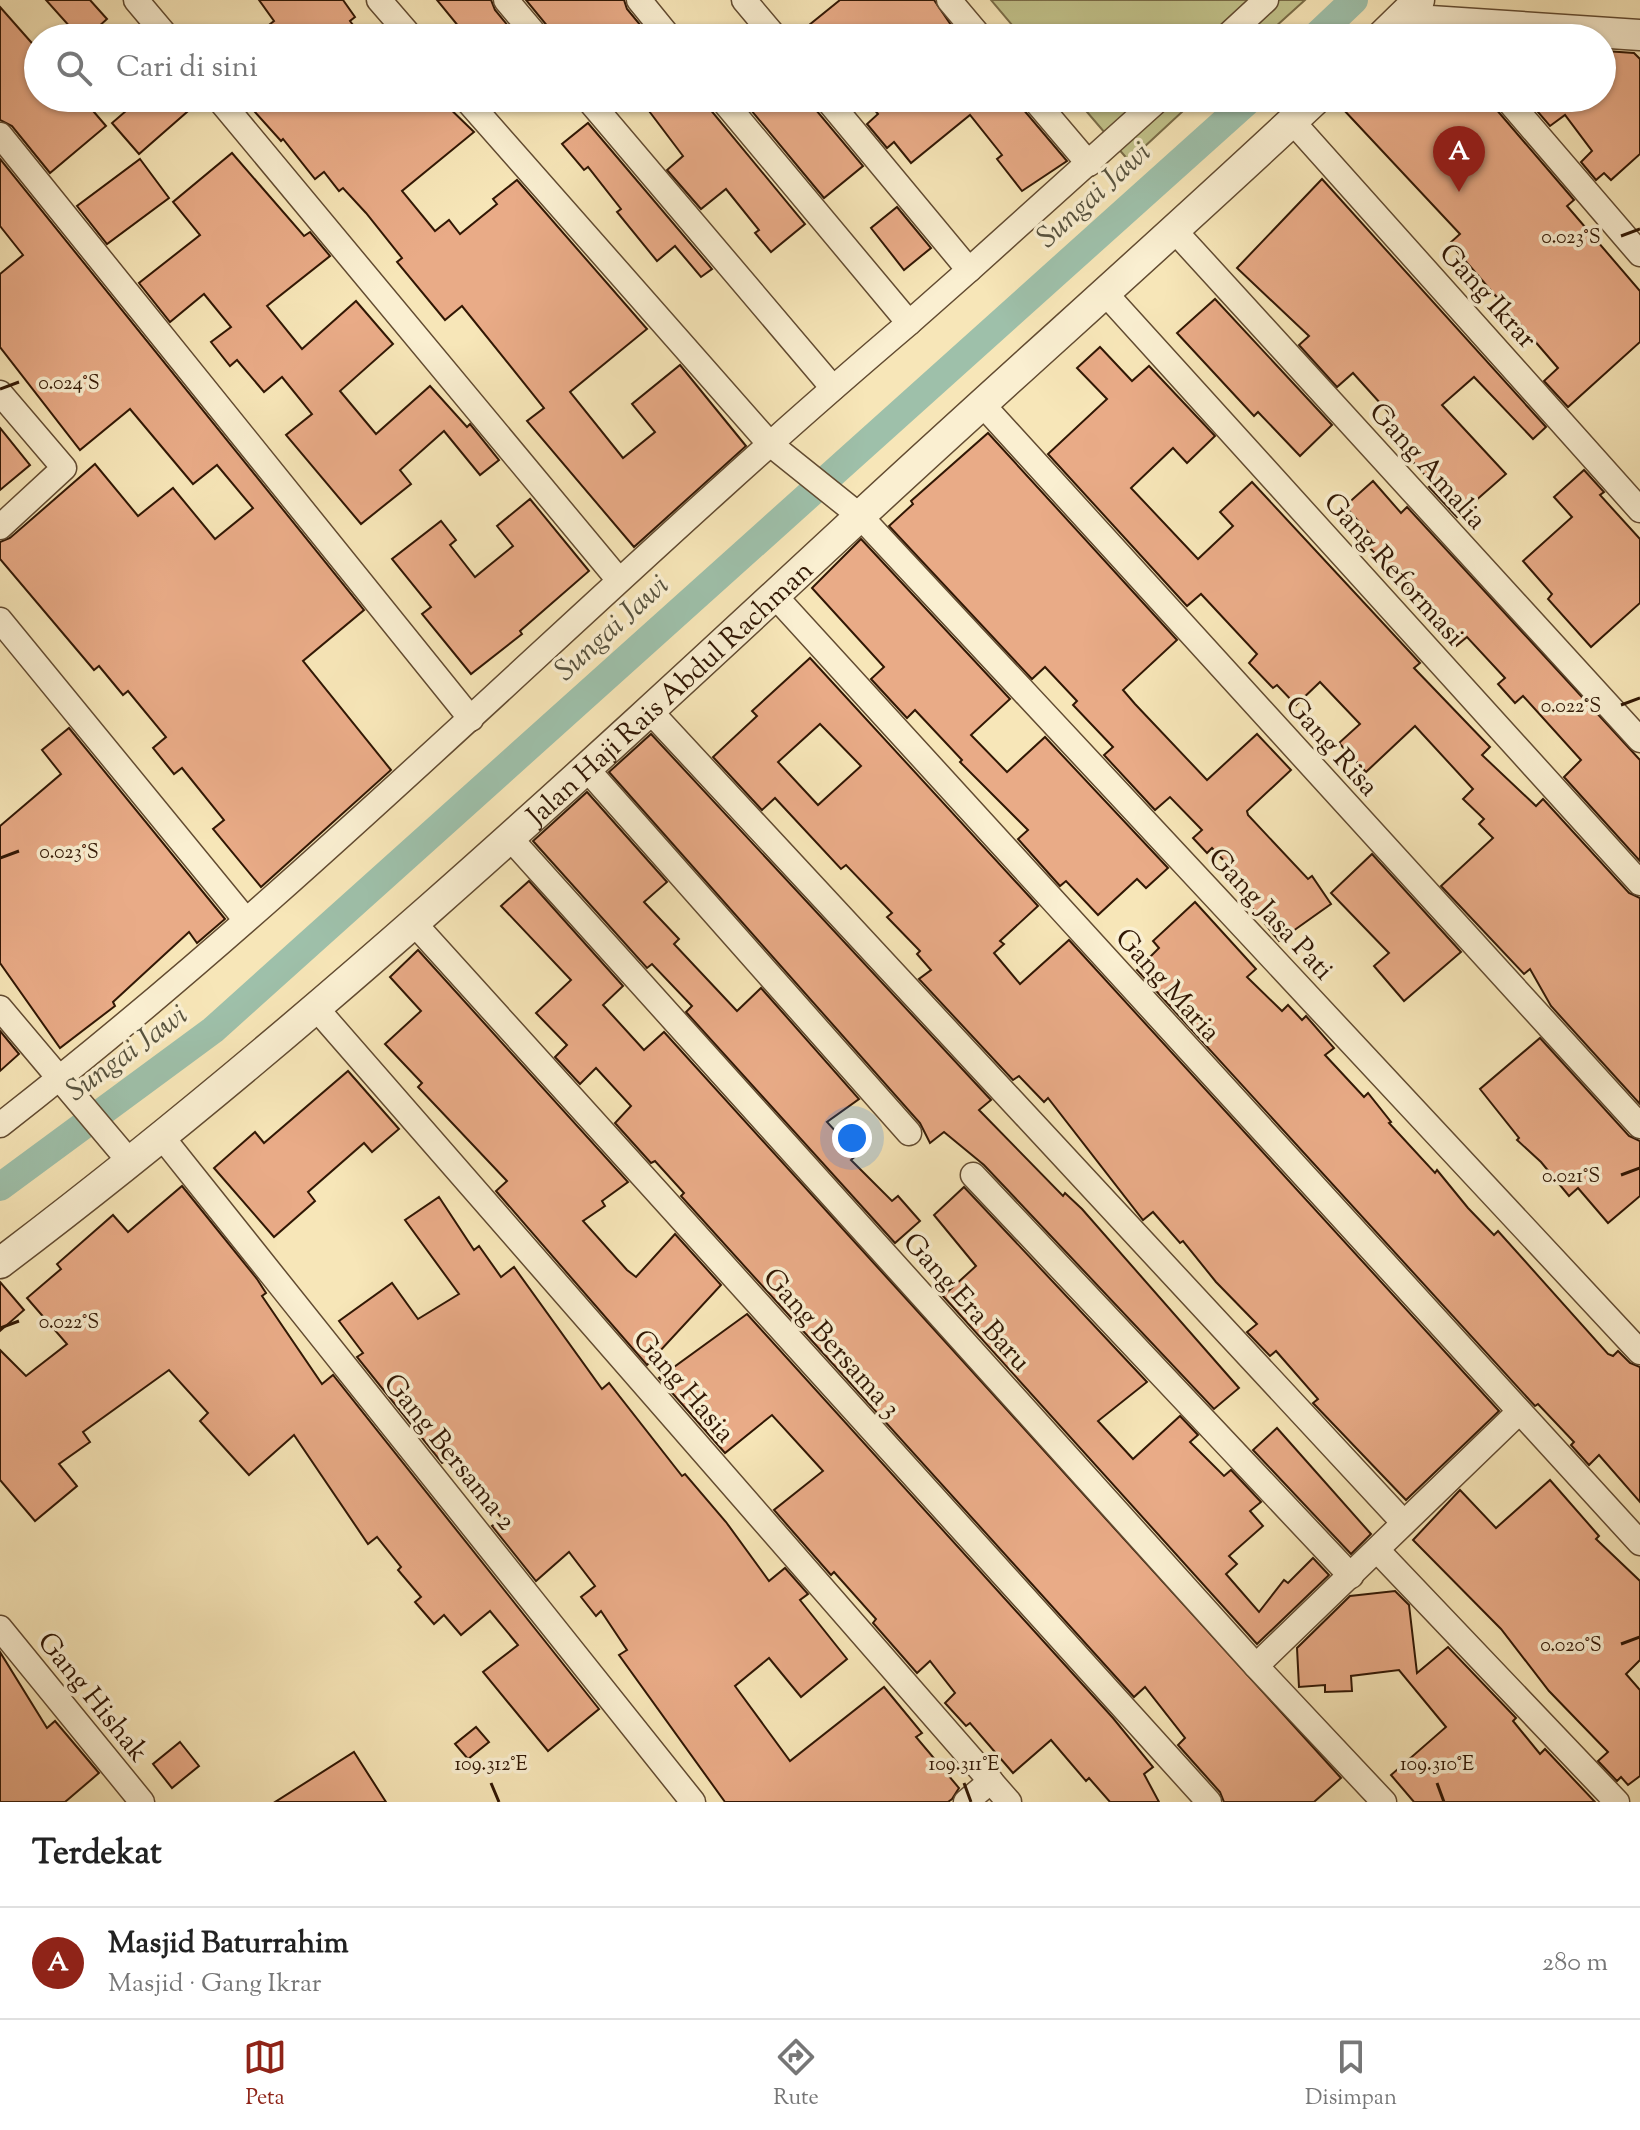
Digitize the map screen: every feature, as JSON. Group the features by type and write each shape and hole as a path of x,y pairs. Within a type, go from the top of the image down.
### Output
{"street":[{"path":"136,0 156,24"},
{"path":"379,0 400,24"},
{"path":"506,0 526,24"},
{"path":"639,0 659,24"},
{"path":"744,0 764,24"},
{"path":"949,0 969,24"},
{"path":"1240,24 1266,0"},
{"path":"1400,19 1420,24"},
{"path":"1616,34 1640,35"},
{"path":"230,112 618,579"},
{"name":"Gang Jasa Pati","path":"477,112 774,448 848,507 1640,1352"},
{"path":"599,112 833,388"},
{"path":"733,112 909,323"},
{"path":"838,112 969,270"},
{"path":"1045,112 1089,164"},
{"path":"0,1125 67,1088 245,919 471,719 618,579 774,448 833,388 1145,112"},
{"name":"Jalan Haji Rais Abdul Rachman","path":"0,1263 122,1154 162,1137 316,1008 775,596 848,507 982,404 1302,112"},
{"path":"1518,112 1640,254"},
{"name":"Gang Ikrar","path":"1292,121 1640,510"},
{"path":"0,135 471,719"},
{"name":"Gang Amalia","path":"1174,230 1640,740"},
{"name":"Gang Reformasi","path":"1105,293 1640,883"},
{"path":"0,393 64,468 0,527"},
{"name":"Gang Risa","path":"982,404 1640,1126"},
{"name":"Gang Maria","path":"775,596 1640,1543"},
{"path":"0,620 245,919"},
{"path":"650,711 1403,1522"},
{"path":"586,768 909,1133"},
{"name":"Gang Era Baru","path":"509,837 1256,1666 1384,1802"},
{"name":"Gang Bersama 3","path":"413,922 1209,1802"},
{"path":"0,1008 122,1154"},
{"name":"Gang Hasia","path":"316,1008 1009,1802"},
{"name":"Gang Bersama 2","path":"162,1137 693,1802"},
{"path":"973,1175 1351,1576"},
{"path":"1256,1666 1519,1412"},
{"path":"1377,1550 1617,1802"},
{"name":"Gang Hishak","path":"0,1628 142,1802"},
{"path":"966,1802 991,1781"}],"green space":[{"path":"991,0 1305,0 1278,24 1011,24"},
{"path":"1087,112 1182,112 1129,161"}],"building":[{"path":"46,0 90,0 107,19 101,24 67,24"},
{"path":"259,0 343,0 355,17 350,21 352,24 270,24 274,21"},
{"path":"437,0 491,0 506,24 457,24"},
{"path":"526,0 624,0 639,24 546,24"},
{"path":"840,0 934,0 950,24 810,24"},
{"path":"0,7 24,34 24,112 94,112 106,126 50,173 12,126 0,120"},
{"path":"1616,52 1634,53 1640,59 1640,154 1611,180 1604,173 1596,180 1581,162 1592,151 1565,115 1550,126 1538,112 1616,112"},
{"path":"125,112 187,112 139,154 112,123"},
{"path":"255,112 453,112 474,132 402,191 435,231 449,220 460,234 497,204 493,199 517,180 647,329 570,392 623,458 655,432 632,404 680,365 746,446 634,547 527,421 544,408 462,306 445,320 397,262 402,258 366,213 343,188 339,191 324,172 315,179 283,139 281,141"},
{"path":"650,112 712,112 805,224 771,252 755,233 759,230 726,189 701,209 667,170 683,156"},
{"path":"753,112 818,112 863,166 824,198"},
{"path":"876,112 1025,112 1067,161 1022,191 997,159 1002,155 970,115 911,163 894,142 887,148 867,124 878,114"},
{"path":"1346,112 1498,112 1574,200 1567,206 1640,291 1640,342 1568,407 1544,381 1558,368 1450,243 1460,234"},
{"path":"588,123 712,269 701,277 675,246 657,261 617,212 621,209 588,167 584,170 562,144"},
{"path":"232,153 304,236 310,232 330,256 267,306 302,349 356,301 393,344 340,391 376,434 430,386 467,427 470,424 499,460 480,475 444,431 400,470 411,484 361,524 286,435 312,414 282,377 264,392 237,360 230,366 211,342 231,327 204,294 170,322 139,283 200,235 173,202"},
{"path":"0,159 364,610 303,661 391,770 261,887 213,829 224,820 182,768 174,774 153,748 166,737 128,691 123,695 99,666 94,670 0,559 0,542 10,538 95,464 138,516 173,488 215,539 253,508 217,465 193,484 130,409 80,450 0,347 0,274 23,255 0,226"},
{"path":"140,159 169,198 107,244 77,206"},
{"path":"1322,179 1546,427 1533,439 1474,377 1442,405 1506,474 1457,517 1429,487 1433,484 1379,424 1390,414 1353,373 1337,387 1299,345 1309,336 1237,268"},
{"path":"897,207 931,248 904,270 871,228"},
{"path":"1215,299 1332,425 1300,456 1258,412 1254,416 1177,333"},
{"path":"1100,347 1132,381 1149,366 1215,436 1187,463 1173,448 1131,488 1198,559 1233,526 1220,512 1252,482 1420,663 1414,668 1490,747 1482,755 1536,806 1543,799 1629,893 1640,898 1640,1104 1551,1006 1530,969 1524,974 1441,886 1493,838 1479,824 1484,819 1463,799 1473,789 1415,726 1366,772 1339,743 1360,724 1320,682 1296,705 1277,685 1273,688 1249,663 1257,654 1201,594 1187,606 1048,454 1107,399 1077,368"},
{"path":"0,428 30,465 0,490"},
{"path":"988,433 1177,640 1123,690 1135,704 1207,780 1257,734 1291,770 1247,811 1248,815 1308,879 1312,876 1331,904 1279,941 1236,888 1244,882 1212,848 1207,853 1193,838 1202,830 1170,797 1155,810 1104,755 1113,747 1073,705 1077,701 1045,667 1032,679 889,526 913,504 911,501"},
{"path":"1584,470 1604,492 1600,495 1640,539 1640,603 1591,647 1548,599 1552,594 1523,561 1572,517 1554,497"},
{"path":"1373,481 1401,513 1407,507 1640,760 1640,861 1564,777 1581,760 1523,696 1515,703 1498,684 1505,678 1467,637 1456,646 1437,625 1440,622 1366,544 1373,538 1345,506"},
{"path":"530,499 589,571 520,631 522,634 471,674 422,614 431,607 392,559 441,521 456,540 450,545 475,577 513,546 497,526"},
{"path":"861,539 1010,699 971,735 1007,772 1045,737 1168,868 1146,888 1137,879 1098,915 1066,881 1060,886 1018,839 1028,830 960,762 962,760 915,710 907,718 871,679 884,667 812,588"},
{"path":"810,658 1038,906 1000,941 1004,944 994,953 1020,984 1069,940 1499,1411 1406,1500 1313,1403 1318,1399 1276,1351 1270,1356 1247,1332 1257,1324 1216,1282 1183,1241 1180,1243 1153,1212 1143,1220 1048,1098 1044,1102 1019,1076 1013,1080 919,979 931,970 917,954 920,951 887,917 892,913 846,865 841,869 775,798 762,810 713,757 757,716 752,711","holes":["820,724 861,766 818,805 778,762"]},
{"path":"69,728 225,919 197,943 189,932 113,1002 115,1006 60,1048 0,963 0,826 61,774 42,750"},
{"path":"651,734 991,1100 979,1110 1063,1196 1065,1193 1082,1209 1239,1388 1214,1409 984,1165 944,1132 930,1143 920,1123 609,772"},
{"path":"587,792 667,882 644,902 679,939 674,944 737,1011 761,988 859,1099 827,1122 857,1155 851,1160 892,1201 898,1196 920,1221 895,1243 686,1012 692,1006 652,964 647,968 533,841"},
{"path":"1372,854 1461,952 1404,1001 1374,966 1389,953 1331,893"},
{"path":"529,881 623,986 603,1005 644,1050 664,1032 1341,1778 1314,1802 1224,1802 1220,1792 1178,1745 1185,1738 1145,1687 1134,1697 681,1196 684,1193 655,1161 651,1163 615,1123 631,1106 596,1068 580,1084 555,1057 567,1045 536,1013 571,980 501,906"},
{"path":"1195,902 1256,969 1247,977 1282,1011 1288,1005 1302,1020 1306,1016 1334,1048 1325,1055 1364,1097 1368,1093 1389,1123 1435,1173 1437,1170 1468,1208 1494,1235 1498,1231 1608,1354 1613,1356 1618,1351 1630,1363 1640,1367 1640,1502 1599,1455 1589,1465 1571,1445 1574,1442 1538,1404 1535,1406 1137,970 1159,948 1153,941"},
{"path":"418,950 628,1182 602,1201 605,1206 583,1221 627,1270 636,1277 675,1234 721,1285 647,1365 496,1191 507,1181 418,1087 422,1083 385,1044 421,1011 390,977"},
{"path":"0,1031 19,1054 0,1071"},
{"path":"1540,1038 1629,1136 1640,1141 1640,1196 1608,1223 1578,1188 1569,1196 1541,1162 1517,1140 1519,1138 1480,1089"},
{"path":"348,1071 399,1129 372,1152 364,1143 308,1192 315,1201 274,1237 214,1168 255,1132 264,1143"},
{"path":"182,1186 257,1279 266,1293 262,1296 322,1384 333,1375 599,1709 548,1751 483,1672 518,1645 490,1611 461,1635 444,1615 434,1624 415,1602 421,1597 398,1570 401,1567 377,1537 368,1544 294,1435 249,1475 200,1421 208,1413 169,1370 83,1432 90,1442 59,1464 77,1486 35,1521 0,1480 0,1350 26,1376 67,1344 27,1298 61,1269 57,1264 113,1215 128,1232"},
{"path":"964,1187 1147,1382 1098,1421 1133,1459 1180,1416 1198,1435 1190,1442 1224,1476 1231,1470 1261,1502 1250,1511 1263,1526 1229,1556 1237,1564 1226,1574 1259,1612 1284,1580 1288,1583 1313,1558 1329,1575 1257,1644 943,1296 976,1266 934,1215"},
{"path":"439,1197 474,1250 479,1246 501,1277 514,1267 602,1389 609,1383 682,1476 685,1474 726,1522 769,1581 785,1568 808,1594 800,1600 847,1659 801,1697 769,1658 735,1686 790,1761 884,1687 922,1733 916,1737 959,1788 952,1799 948,1802 725,1802 619,1655 627,1650 601,1611 596,1616 581,1597 595,1586 569,1552 536,1581 492,1526 502,1519 455,1455 442,1463 357,1357 363,1353 339,1321 392,1283 418,1319 459,1294 405,1220"},
{"path":"0,1282 24,1310 0,1331"},
{"path":"747,1314 1113,1718 1153,1767 1144,1774 1159,1802 1110,1802 1089,1778 1086,1781 1051,1740 1013,1773 970,1723 966,1726 945,1703 955,1693 930,1661 917,1673 873,1623 876,1619 834,1572 831,1575 774,1510 823,1471 772,1415 725,1453 659,1378"},
{"path":"1277,1428 1371,1534 1351,1554 1253,1450"},
{"path":"1550,1480 1599,1536 1596,1539 1640,1581 1640,1660 1626,1674 1640,1690 1640,1776 1628,1785 1621,1777 1617,1781 1598,1761 1608,1752 1549,1691 1501,1629 1413,1540 1460,1490 1496,1528"},
{"path":"1395,1591 1409,1605 1417,1673 1448,1647 1516,1718 1513,1721 1540,1754 1545,1749 1595,1802 1414,1802 1391,1775 1446,1727 1399,1670 1351,1676 1352,1691 1325,1692 1325,1685 1299,1687 1297,1648 1350,1596"},
{"path":"0,1652 47,1728 55,1721 99,1773 65,1802 0,1802"},
{"path":"476,1727 489,1742 468,1759 455,1744"},
{"path":"180,1742 199,1766 172,1788 153,1764"},
{"path":"354,1752 386,1802 275,1802"}],"waterway":[{"name":"Sungai Jawi","path":"1329,24 1354,0"},
{"name":"Sungai Jawi","path":"0,1187 213,1030 1235,112"}],"place":[{"name":"Masjid Baturrahim","path":"1459,192"}]}
